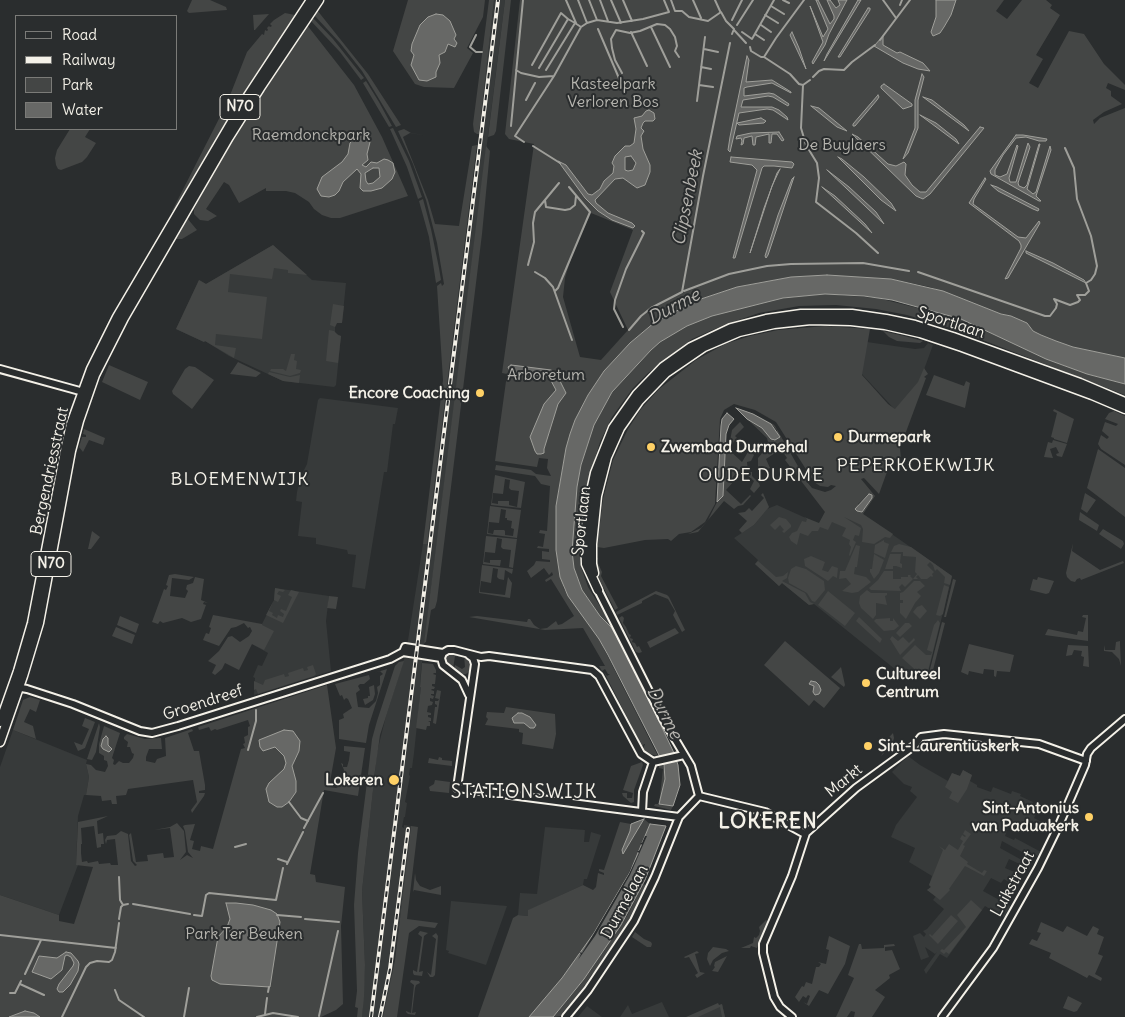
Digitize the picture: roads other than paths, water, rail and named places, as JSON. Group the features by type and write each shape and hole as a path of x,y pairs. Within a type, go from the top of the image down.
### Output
{"main road":[{"name":"N70","path":"301,21 316,0"},
{"name":"Bergendriesstraat","path":"16,686 35,612 66,446 96,359 117,317 240,108 301,21"},
{"name":"Bergendriesstraat","path":"86,392 116,331 229,137 301,21"},
{"name":"Sportlaan","path":"598,590 592,564 593,519 600,479 615,439 632,410 656,383 670,370 710,344 733,334 774,324 811,320 850,321 885,325 920,333 1017,364"},
{"path":"1017,364 1095,389 1125,402"},
{"path":"1017,364 1125,409"},
{"name":"N70","path":"0,722 16,686"},
{"name":"N70","path":"0,742 16,686"}],"street":[{"path":"0,368 86,392"},
{"path":"598,590 684,756 691,766 699,796"},
{"name":"Groendreef","path":"16,686 78,706 140,731 152,732 178,726 390,658 404,650 442,656"},
{"path":"474,668 469,675 460,676 443,664 442,656 451,650 588,670 597,674 641,754 656,762 684,756"},
{"path":"469,654 474,660 474,668 457,788 679,817 699,796"},
{"path":"457,674 469,695"},
{"name":"Luikstraat","path":"944,1014 993,948 1038,868 1059,825 1088,752 1092,746 1125,719"},
{"name":"Markt","path":"805,834 856,788 915,745 921,737 944,734 1039,744 1086,760"},
{"path":"642,812 643,792 656,762"},
{"path":"699,796 765,812 805,834 792,876 762,948 774,996 780,1007 792,1017"},
{"name":"Durmelaan","path":"566,1017 588,990 634,921 655,877 679,817"}],"water":[{"path":"816,0 818,0 830,24 834,16 827,0 830,0 836,8 840,5 838,0 847,0 825,45 813,64 812,62 823,42 810,6 823,37 828,29"},
{"path":"858,0 861,0 824,61 827,54"},
{"path":"936,0 956,0 951,15 944,27 940,33 933,36 931,32 936,17"},
{"path":"868,8 870,10 840,57 838,57"},
{"path":"436,14 443,15 450,21 456,35 454,39 457,43 455,47 448,44 445,52 439,55 440,63 436,77 427,81 419,80 411,65 414,55 411,51 412,44 420,25 428,17"},
{"path":"792,32 799,48 806,69 790,35"},
{"path":"883,36 883,45 897,53 900,52 923,63 930,71 903,63 874,46"},
{"path":"747,56 749,60 746,82 772,80 791,93 772,83 747,87 744,88 744,96 769,93 774,94 789,104 788,106 768,96 743,100 741,107 772,107 779,110 788,120 773,110 767,109 739,113 730,152 728,150 730,137"},
{"path":"922,74 924,77 918,100 918,128 908,153 903,159 915,128 915,100"},
{"path":"884,84 912,104 912,106 903,109 881,88"},
{"path":"878,95 877,100 853,126 853,124"},
{"path":"923,97 932,100 969,131"},
{"path":"811,106 819,108 847,131 837,127"},
{"path":"649,110 654,113 655,119 653,121 645,121 641,128 644,131 641,136 643,149 650,165 650,172 645,185 637,188 623,178 615,179 595,200 608,213 632,223 635,226 633,228 612,220 598,211 585,198 558,161 566,165 588,194 592,195 600,189 604,181 613,173 614,166 612,163 615,156 625,146 630,146 634,143 636,129 634,118 642,116","holes":["631,156 636,163 633,170 625,170 625,157"]},
{"path":"920,115 936,123 956,139 959,144"},
{"path":"761,118 766,121 764,123 739,125 737,123"},
{"path":"980,127 984,128 930,194 923,199 916,196 852,134 858,137 888,164 896,166 904,162 906,164 905,175 912,185 920,192 926,192"},
{"path":"779,132 784,140 782,141 777,134 772,134 771,143 769,143 769,134 756,137 755,145 753,145 752,136 744,138 741,145 741,138 736,139 737,136 751,133"},
{"path":"362,134 367,136 370,142 367,154 368,160 362,165 366,167 371,162 377,163 384,159 388,160 393,163 395,172 392,179 382,188 363,191 360,188 361,174 357,169 343,182 335,195 329,197 321,196 317,189 322,177 342,162 348,154 350,143","holes":["373,168 379,168 380,177 373,183 368,184 365,173"]},
{"path":"1016,135 1047,139 1046,141 1039,141 1026,137 1016,138 1003,155 995,170 995,175 1000,177 1007,174 1017,145 1009,178 1010,182 1016,182 1028,143 1030,147 1018,183 1019,186 1024,188 1027,185 1040,144 1027,189 1033,194 1036,192 1050,146 1051,150 1036,196 1041,201 991,174 990,171"},
{"path":"731,157 792,162 794,164 792,168 764,166 762,168 735,258 733,258 757,170 752,165 730,162"},
{"path":"838,157 864,177 891,203 896,211 881,200"},
{"path":"827,170 876,212 884,224"},
{"path":"794,177 766,258 765,256 778,215"},
{"path":"985,178 973,204 1018,237 1026,238 1039,221 1040,223 1008,278 1005,279 1021,245 1019,241 969,203"},
{"path":"991,185 1039,209 1038,211 998,191"},
{"path":"822,187 835,196 872,233"},
{"path":"771,190 750,253 764,208"},
{"path":"1026,251 1053,263 1084,280 1086,283 1026,253"},
{"path":"827,275 891,279 943,291 1027,323 1033,331 1056,341 1073,347 1125,358 1125,384 1087,374 1046,359 961,319 892,300 864,296 825,294 783,298 712,316 687,326 660,342 651,350 612,392 594,425 581,465 577,487 572,551 574,568 582,590 600,616 611,627 631,662 674,753 678,765 680,785 673,806 659,804 665,779 664,765 608,655 599,639 568,596 560,577 556,550 556,506 570,434 588,395 604,371 630,343 655,322 698,300 737,287 791,277"},
{"path":"511,365 551,370 556,373 566,393 558,404 544,453 537,454 530,437 544,404 556,390 549,377 510,371 508,367"},
{"path":"736,408 753,414 771,424 780,437 775,440 771,439 762,428 747,419"},
{"name":"OUDE DURME","path":"727,413 734,419 729,425 726,434 723,496 717,502 721,426 722,419"},
{"path":"869,494 872,495 872,498 862,512 857,511 855,509"},
{"path":"811,681 819,685 821,690 819,694 815,695 813,692 814,686 809,684"},
{"path":"518,713 530,717 536,725 534,728 530,728 524,723 514,723 512,718"},
{"path":"284,730 293,731 300,741 299,751 292,766 296,781 296,792 289,802 282,807 277,807 269,802 266,789 269,783 284,769 286,763 284,756 275,747 263,751 259,740"},
{"path":"106,736 108,738 108,745 112,749 109,752 101,746"},
{"path":"644,819 623,854 622,850 631,824"},
{"path":"650,824 666,826 645,880 621,925 584,979 553,1017 529,1017 562,978 594,933 630,872"},
{"path":"226,903 253,905 271,910 277,914 280,922 270,987 220,984 212,980 211,976 218,937 227,927 230,919"},
{"path":"66,952 71,953 78,961 78,971 70,985 63,992 59,992 57,989 59,984 73,966 74,963 71,957 65,956 62,970 51,979 32,972 39,956 57,958"},
{"path":"25,1011 40,1017 9,1017"}],"waterway":[{"path":"511,126 523,0"},
{"path":"566,0 576,23"},
{"path":"578,0 587,23"},
{"path":"589,0 597,20"},
{"path":"600,0 608,21"},
{"path":"611,0 621,23"},
{"path":"623,0 632,21"},
{"name":"Clipsenbeek","path":"516,70 539,77 554,76 581,27 597,20 617,23 669,12 664,0"},
{"name":"Clipsenbeek","path":"671,0 675,11 682,11 689,17 708,21 721,12 734,29 732,34"},
{"path":"693,0 701,18"},
{"path":"715,0 720,11"},
{"path":"732,20 742,0"},
{"path":"737,25 753,0"},
{"path":"742,32 752,39 774,0"},
{"path":"783,0 789,3"},
{"path":"764,57 804,0"},
{"path":"883,0 896,18"},
{"path":"900,5 902,0"},
{"path":"880,40 910,0"},
{"path":"771,6 784,14"},
{"path":"532,65 561,13 568,19"},
{"path":"765,15 778,23"},
{"path":"539,68 568,19 575,23"},
{"path":"546,70 575,23 581,27"},
{"path":"622,73 615,60 612,48 611,39 616,30 630,33 657,24 665,25 675,37 677,46 675,51 679,57"},
{"path":"761,25 771,32"},
{"path":"651,27 670,67"},
{"path":"598,29 624,90"},
{"name":"Clipsenbeek","path":"734,30 746,43"},
{"path":"631,32 647,66"},
{"path":"755,34 764,40"},
{"name":"Clipsenbeek","path":"476,35 470,47 476,52 482,52"},
{"path":"697,101 705,37"},
{"name":"Clipsenbeek","path":"629,330 651,308 682,292 730,43"},
{"path":"813,77 824,69 844,70 875,45"},
{"name":"Clipsenbeek","path":"750,47 751,51 790,74 799,84 803,85 810,80"},
{"path":"704,49 718,52"},
{"path":"701,67 711,69"},
{"path":"524,142 515,136 554,76"},
{"path":"526,100 535,83"},
{"path":"699,85 713,87"},
{"name":"Clipsenbeek","path":"803,85 801,128 806,145 817,163 819,178 816,202 878,253"},
{"path":"533,146 560,163"},
{"path":"918,272 1045,316 1050,316 1056,308 1057,304 1054,299 1070,305 1078,302 1080,300 1077,295 1085,295 1089,291 1086,283 1095,274 1097,266 1091,236 1077,199 1074,168 1065,148"},
{"path":"528,265 534,242 533,223 535,212 559,183"},
{"path":"555,291 558,288 590,212 569,187"},
{"path":"545,200 546,207 565,210 575,205 576,196"},
{"path":"623,327 614,309 615,300 626,269 644,233 642,231"},
{"name":"Durme","path":"684,291 729,274 767,266 863,263 909,271"},
{"path":"535,272 545,278 553,287 572,340"},
{"path":"248,750 256,721 256,710"},
{"path":"304,828 323,793"},
{"path":"289,802 301,818 308,821"},
{"path":"287,864 303,832"},
{"path":"235,847 246,844"},
{"path":"278,859 287,862"},
{"path":"194,915 202,916 206,895 209,893 276,900 283,868"},
{"path":"119,877 120,900 123,905"},
{"path":"119,919 121,907 128,904"},
{"path":"133,904 190,914"},
{"path":"277,915 301,917"},
{"path":"305,919 339,922"},
{"path":"62,1017 86,967 90,963 97,961 109,962 112,960 119,923"},
{"path":"319,1016 338,931"},
{"path":"0,935 116,948"},
{"path":"25,974 41,940"},
{"path":"10,993 15,993 21,981"},
{"path":"20,984 44,995"},
{"path":"268,992 269,987"},
{"path":"184,1017 189,988"},
{"path":"115,990 119,1000 144,1017"},
{"path":"265,1014 267,998"},
{"path":"257,1017 273,1013 298,1017"}],"railway":[{"path":"371,1017 498,0"},
{"path":"380,1017 390,969 408,829"}],"place":[{"name":"Encore Coaching","path":"480,393"},
{"name":"Durmepark","path":"838,437"},
{"name":"Zwembad Durmehal","path":"651,447"},
{"name":"Cultureel Centrum","path":"866,683"},
{"name":"Sint-Laurentiuskerk","path":"868,746"},
{"name":"Lokeren","path":"394,780"},
{"name":"Sint-Antonius van Paduakerk","path":"1089,817"}],"district":[{"name":"PEPERKOEKWIJK","path":"916,466"},
{"name":"OUDE DURME","path":"761,476"},
{"name":"BLOEMENWIJK","path":"240,480"},
{"name":"STATIONSWIJK","path":"524,793"},
{"name":"LOKEREN","path":"768,822"}],"park label":[{"name":"Kasteelpark Verloren Bos","path":"613,93"},
{"name":"Raemdonckpark","path":"311,135"},
{"name":"De Buylaers","path":"842,145"},
{"name":"Arboretum","path":"546,375"},
{"name":"Park Ter Beuken","path":"244,934"}]}
